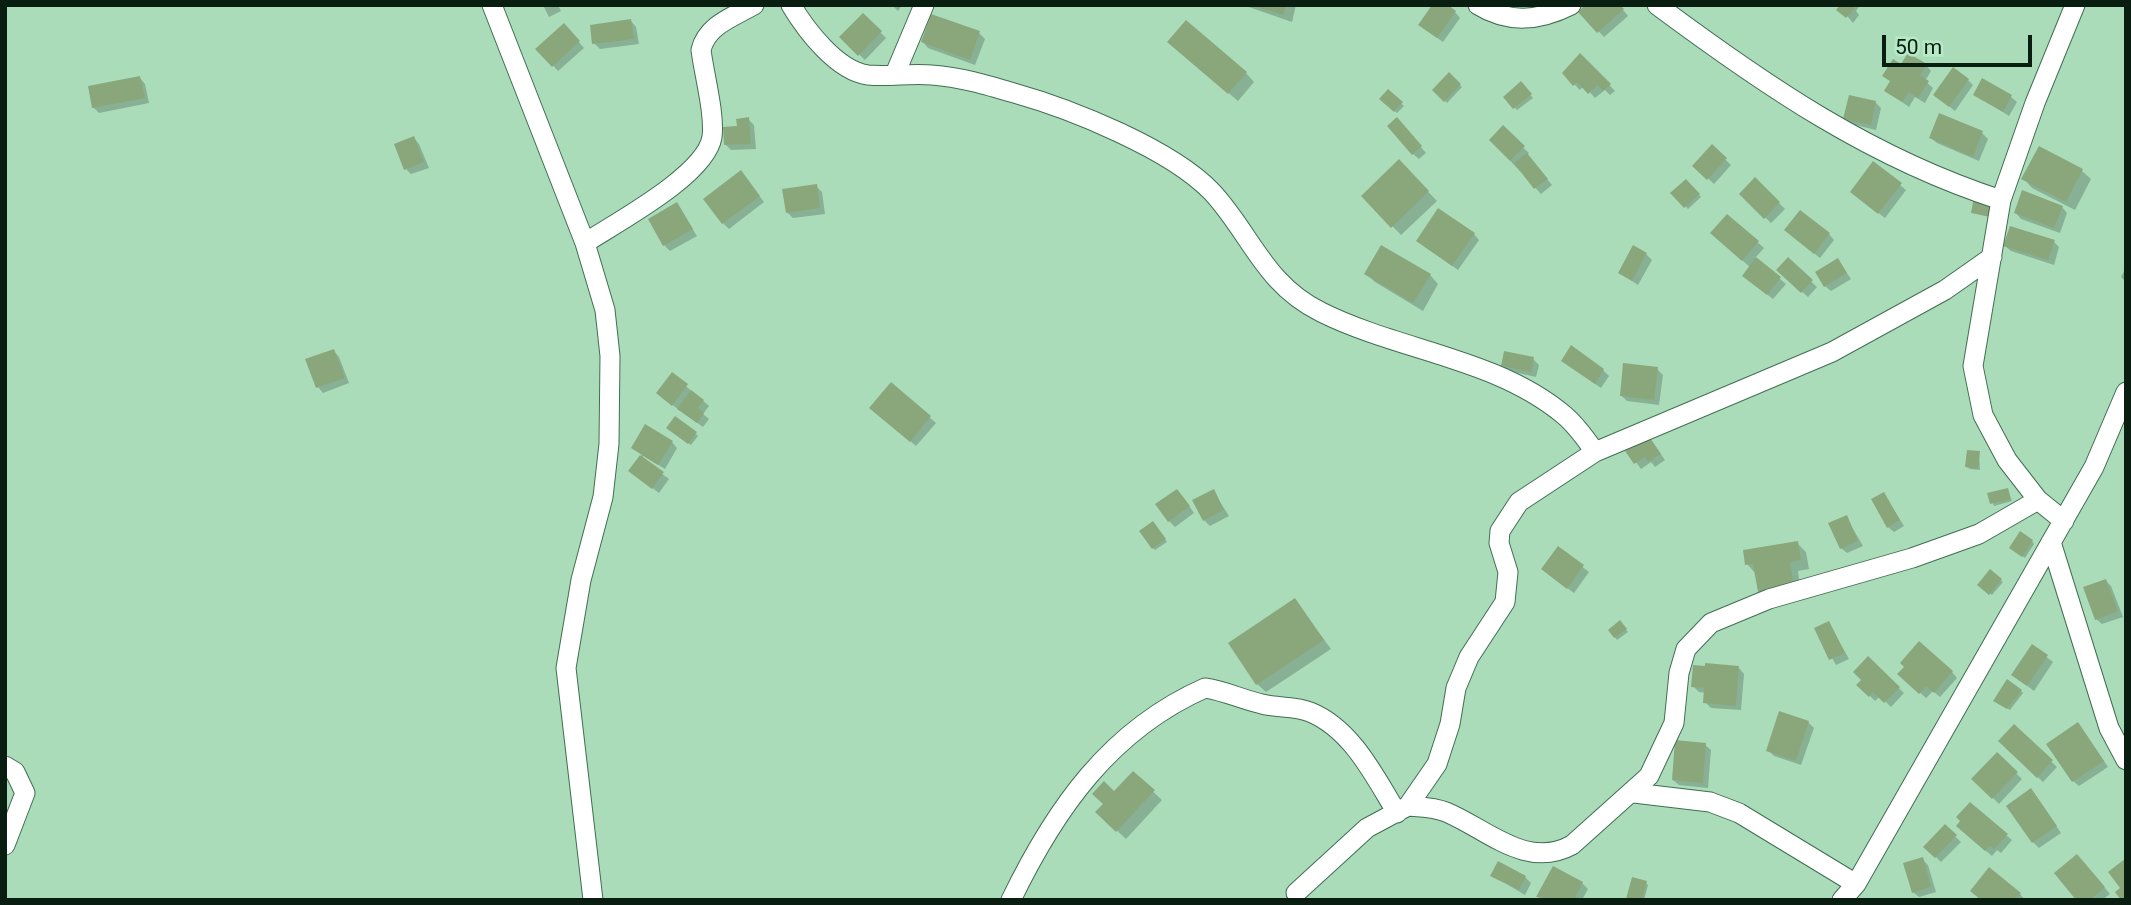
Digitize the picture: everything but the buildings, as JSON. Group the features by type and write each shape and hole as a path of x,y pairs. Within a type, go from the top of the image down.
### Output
{"street":[{"path":"585,243 652,200 698,164 709,150 713,134 701,50 704,40 716,26 754,5"},
{"path":"791,5 820,43 847,67 867,75 895,74 966,79 1038,100 1116,132 1177,164 1211,192 1262,264 1285,288 1319,312 1385,338 1494,374 1564,415 1595,452"},
{"path":"895,74 924,5"},
{"path":"1478,5 1490,13 1515,20 1550,15 1571,5"},
{"path":"1657,5 1741,69 1885,154 1946,182 2001,200"},
{"path":"2064,521 2038,499 2007,460 1983,415 1973,366 2001,200 2075,5"},
{"path":"490,7 585,243 605,310 612,377 603,497 581,580 566,668 593,900"},
{"path":"1296,893 1343,847 1367,828 1402,809 1437,764 1451,724 1456,688 1469,657 1505,602 1508,572 1499,543 1500,531 1507,517 1536,489 1595,452 1832,352 1945,290 1992,257"},
{"path":"1842,900 1856,884 2064,521 2094,467 2126,392"},
{"path":"1011,900 1043,838 1078,788 1113,747 1205,688 1226,691 1275,708 1308,711 1329,722 1364,759 1402,809 1445,812 1508,846 1530,852 1557,853 1572,845 1615,804 1634,793 1649,776 1674,723 1679,673 1686,649 1710,623 1769,599 1912,558 1979,534 2038,499"},
{"path":"2051,542 2109,728 2126,760"},
{"path":"5,766 15,772 25,793 5,845"},
{"path":"1634,793 1710,803 1739,813 1856,884"}]}
